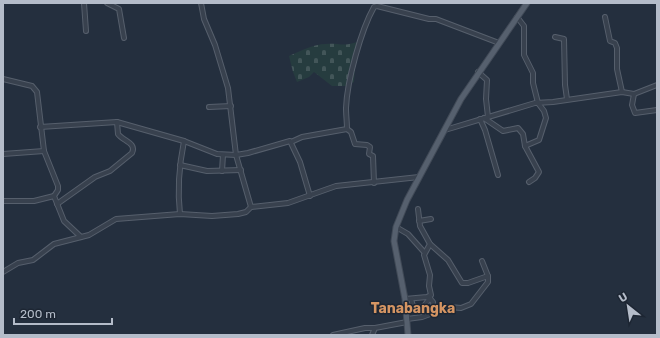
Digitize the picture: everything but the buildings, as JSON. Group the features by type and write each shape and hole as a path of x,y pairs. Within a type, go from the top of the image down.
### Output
{"main road":[{"path":"408,335 405,299 394,241 396,227 407,200 461,99 478,72 527,3"}],"street":[{"path":"84,3 86,31"},
{"path":"107,3 119,9 124,38"},
{"path":"201,3 204,19 215,45 228,85 236,155 251,207"},
{"path":"374,183 374,163 373,156 369,154 370,147 367,145 355,144 351,132 347,129 346,108 349,85 364,31 374,7 377,6 429,19 436,19 499,43"},
{"path":"517,17 524,29 524,55 533,73 533,83 538,103 545,115 541,137 537,142 525,146"},
{"path":"605,18 610,41 615,44 617,48 617,68 622,92"},
{"path":"555,37 564,39 565,85 567,99"},
{"path":"478,72 487,80 484,118 485,130 498,175"},
{"path":"3,79 32,86 36,89 44,151 58,183 58,190 54,196 34,201 3,201"},
{"path":"445,130 538,103 622,92 634,94 657,85"},
{"path":"634,94 632,105 635,113 657,110"},
{"path":"209,107 231,106"},
{"path":"484,118 500,131 505,132 516,127 520,129 531,160 539,169 538,175 529,182"},
{"path":"40,127 117,122 184,141 214,154 223,155 236,155 289,141 292,142 302,137 347,129"},
{"path":"57,204 95,177 110,171 132,153 134,149 133,145 118,134 117,122"},
{"path":"180,214 177,190 184,141"},
{"path":"292,142 302,166 310,196"},
{"path":"3,154 44,151"},
{"path":"222,171 223,155"},
{"path":"180,165 207,171 241,170"},
{"path":"3,272 18,263 33,260 54,244 95,232 116,220 180,214 212,216 231,215 246,212 251,207 283,204 336,186 419,177"},
{"path":"54,196 66,224 81,237"},
{"path":"418,209 419,221 430,244 448,260 462,283 468,283 488,276"},
{"path":"419,221 431,219"},
{"path":"396,227 408,234 424,252 431,279 429,286 431,295 420,308 413,306 412,299"},
{"path":"424,252 430,244"},
{"path":"334,335 407,321 449,307 459,308 468,306 488,284 488,276 482,261"},
{"path":"405,299 429,297"},
{"path":"429,297 433,302 434,313"},
{"path":"372,335 375,328"}],"green space":[{"path":"357,42 354,82 346,86 332,86 314,72 309,77 297,82 289,56 316,45 344,45"}],"district":[{"name":"Tanabangka","path":"413,308"}]}
